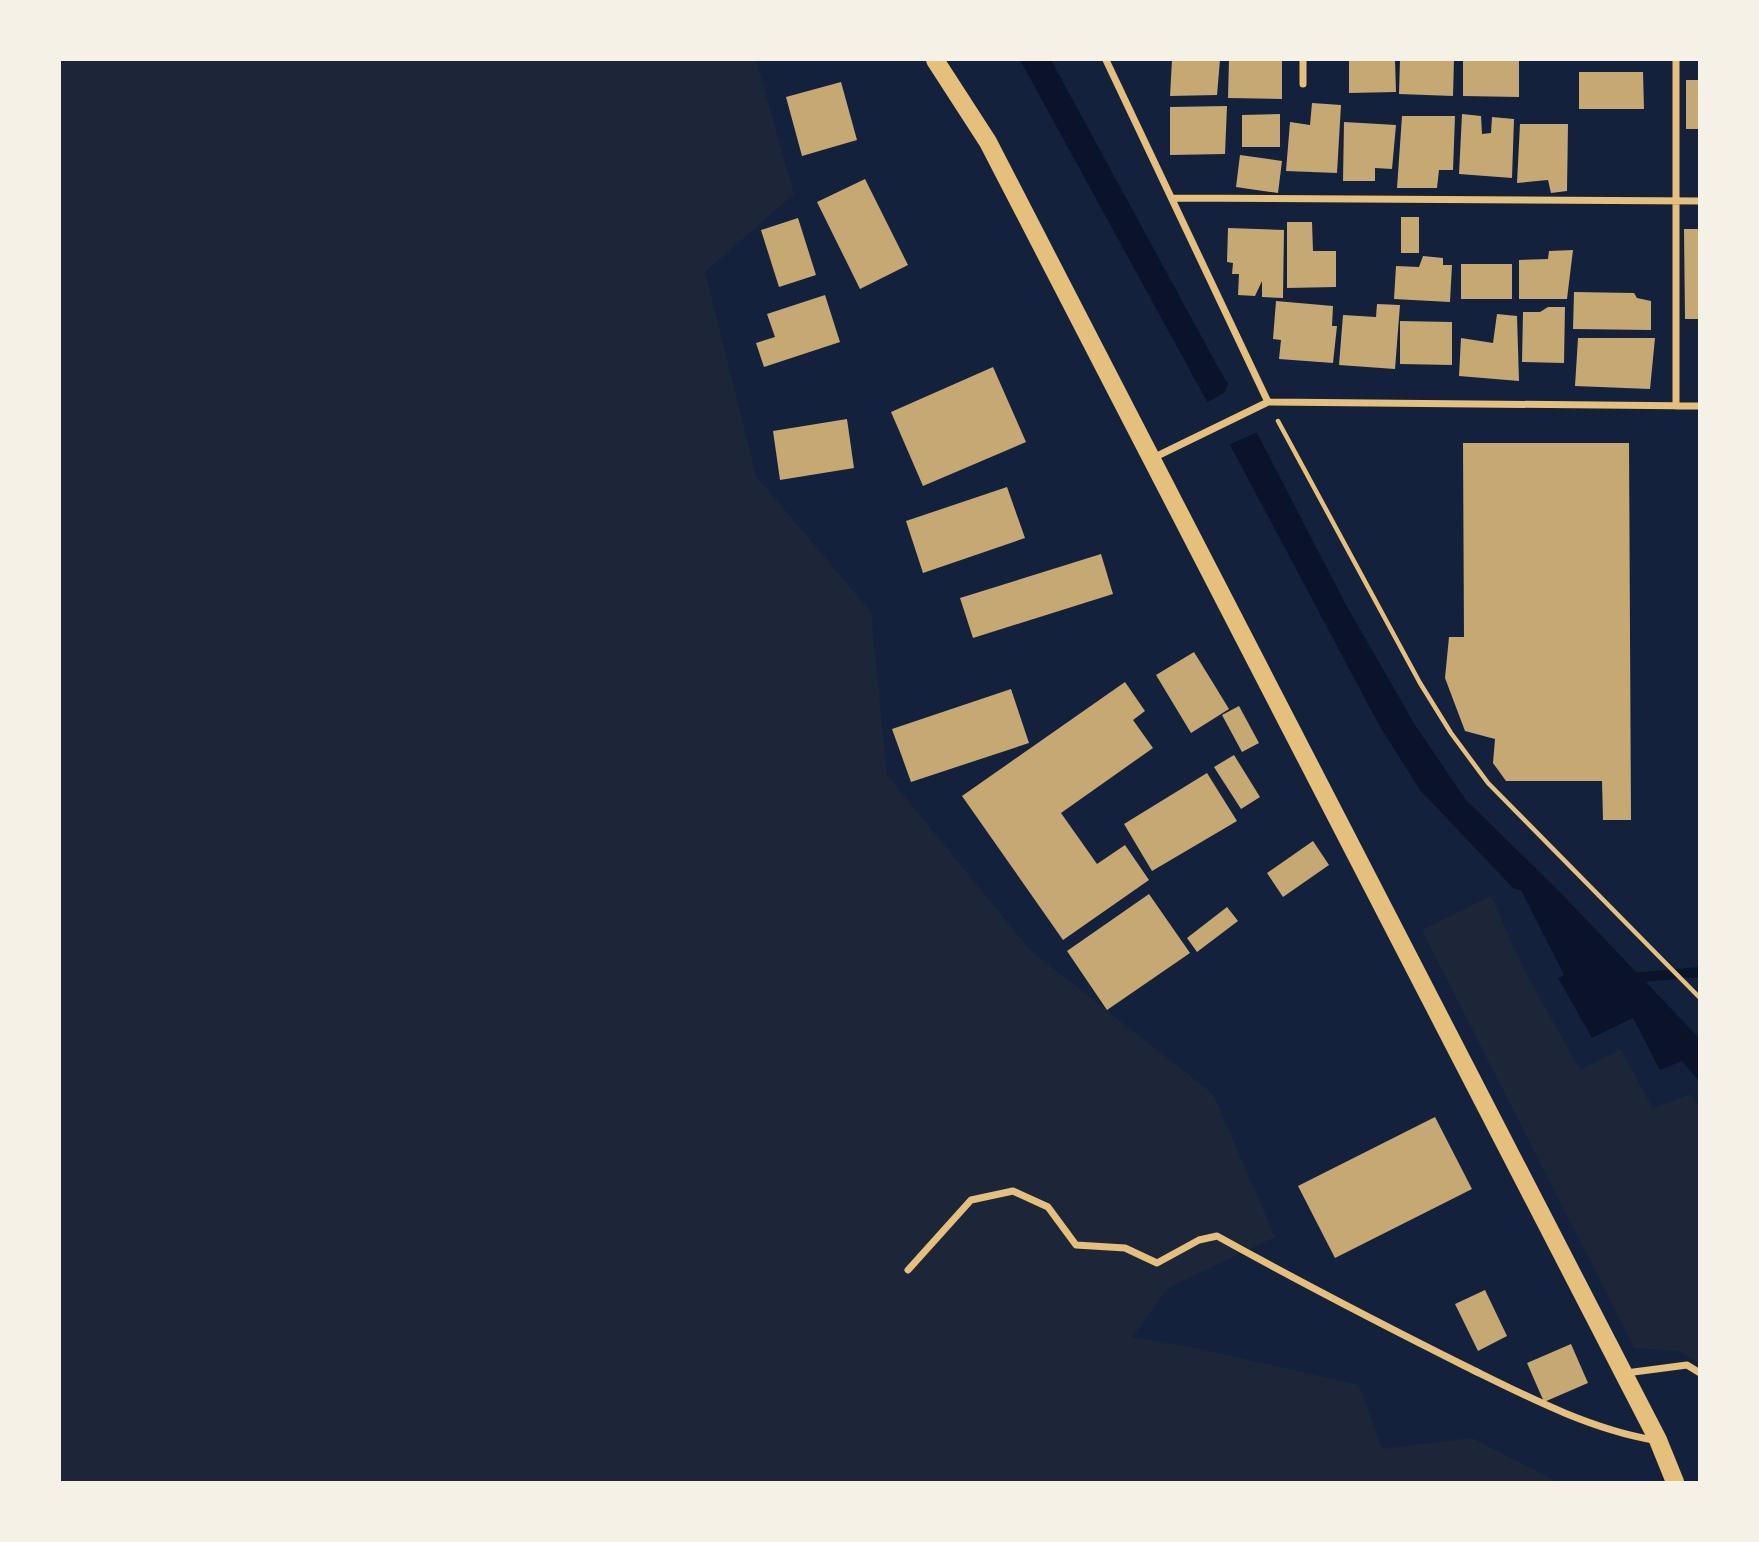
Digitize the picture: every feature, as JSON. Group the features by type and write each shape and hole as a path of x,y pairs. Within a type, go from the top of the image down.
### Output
{"main road":[{"path":"935,60 988,142 1658,1440 1675,1482"}],"street":[{"path":"1106,60 1268,402"},
{"path":"1303,60 1303,84"},
{"path":"1676,60 1676,406"},
{"path":"1173,198 1699,201"},
{"path":"1151,459 1257,405 1268,402 1699,406"},
{"path":"908,1270 971,1200 1013,1191 1048,1207 1076,1245 1125,1248 1157,1263 1199,1240 1217,1237 1525,1396 1622,1434 1658,1440"},
{"path":"1623,1374 1687,1365 1699,1373"}],"path":[{"path":"1268,402 1420,683 1451,733 1497,792 1698,997"}],"shaded area":[{"path":"60,60 756,60 794,194 705,272 756,476 871,612 887,775 1030,950 1213,1094 1275,1237 1168,1288 1132,1337 1205,1350 1359,1385 1382,1449 1472,1438 1558,1482 60,1482"},
{"path":"1020,60 1051,60 1218,367 1257,433 1345,603 1415,725 1466,800 1559,891 1699,1038 1699,1081 1682,1061 1660,1070 1633,1018 1592,1038 1558,978 1564,975 1521,890 1514,889 1420,790 1379,725 1204,396"},
{"path":"1491,896 1523,968 1580,1070 1621,1049 1653,1109 1690,1094 1699,1106 1699,1363 1679,1351 1634,1348 1422,930"}],"pier":[{"path":"1230,380 1260,431 1226,446 1204,404 1224,393"}],"building":[{"path":"1172,60 1220,60 1217,95 1170,96"},
{"path":"1229,60 1282,60 1282,99 1228,98"},
{"path":"1349,60 1395,60 1396,92 1349,93"},
{"path":"1400,60 1454,60 1453,96 1399,94"},
{"path":"1463,60 1519,60 1519,97 1463,96"},
{"path":"1579,72 1643,72 1644,109 1579,109"},
{"path":"1686,80 1700,80 1700,129 1686,129"},
{"path":"841,82 857,140 802,156 786,97"},
{"path":"1312,103 1341,105 1337,173 1286,171 1290,122 1310,125"},
{"path":"1227,106 1225,154 1170,155 1170,107"},
{"path":"1280,114 1280,147 1242,147 1242,115"},
{"path":"1462,114 1481,116 1482,134 1491,133 1492,117 1514,119 1512,178 1459,174"},
{"path":"1402,116 1455,116 1453,170 1439,170 1437,188 1397,188"},
{"path":"1344,122 1396,125 1392,169 1375,168 1375,181 1343,181"},
{"path":"1520,124 1568,124 1567,191 1551,193 1548,180 1517,183"},
{"path":"1240,155 1282,161 1278,193 1236,187"},
{"path":"865,179 908,265 860,289 817,202"},
{"path":"1401,217 1419,217 1419,253 1401,253"},
{"path":"798,218 816,275 779,287 761,230"},
{"path":"1287,222 1312,222 1313,251 1336,251 1336,287 1287,288"},
{"path":"1228,228 1284,230 1283,298 1262,297 1262,281 1255,296 1238,295 1239,274 1232,274 1233,263 1227,262"},
{"path":"1684,229 1700,229 1700,319 1685,319"},
{"path":"1573,250 1567,299 1519,299 1519,260 1548,259 1549,251"},
{"path":"1423,256 1443,258 1443,265 1452,265 1450,302 1394,299 1396,266 1419,267"},
{"path":"1461,264 1512,264 1512,299 1461,299"},
{"path":"1574,292 1634,293 1637,298 1651,301 1651,330 1573,329"},
{"path":"825,295 840,342 764,367 756,343 775,337 767,314"},
{"path":"1276,301 1333,306 1332,326 1337,326 1333,363 1279,359 1281,340 1273,339"},
{"path":"1377,304 1400,305 1395,369 1339,365 1343,315 1376,317"},
{"path":"1548,307 1565,307 1564,363 1522,362 1523,312 1540,312"},
{"path":"1497,314 1517,316 1519,381 1459,376 1461,338 1493,343"},
{"path":"1400,321 1452,322 1452,365 1400,364"},
{"path":"1578,338 1655,338 1650,389 1575,386"},
{"path":"993,367 1026,442 923,486 891,412"},
{"path":"847,419 854,468 780,480 773,431"},
{"path":"1463,443 1629,443 1631,820 1603,820 1602,781 1506,781 1493,763 1495,739 1465,731 1445,678 1449,637 1464,637"},
{"path":"1007,487 1025,538 923,573 906,521"},
{"path":"1101,554 1113,594 973,638 960,598"},
{"path":"1194,652 1229,709 1191,733 1156,675"},
{"path":"1125,682 1145,711 1133,720 1153,748 1061,813 1097,864 1125,845 1149,880 1063,940 962,796"},
{"path":"1011,689 1029,743 911,782 892,729"},
{"path":"1239,706 1259,743 1242,752 1222,715"},
{"path":"1234,755 1260,797 1241,809 1214,767"},
{"path":"1207,773 1237,821 1152,871 1124,824"},
{"path":"1313,841 1329,865 1283,897 1267,873"},
{"path":"1149,894 1190,953 1107,1010 1067,951"},
{"path":"1227,907 1238,921 1197,952 1187,938"},
{"path":"1435,1117 1472,1189 1335,1258 1298,1186"},
{"path":"1485,1290 1507,1336 1478,1351 1455,1304"},
{"path":"1571,1344 1588,1383 1544,1402 1527,1363"}],"waterway":[{"path":"1630,978 1700,972"}]}
